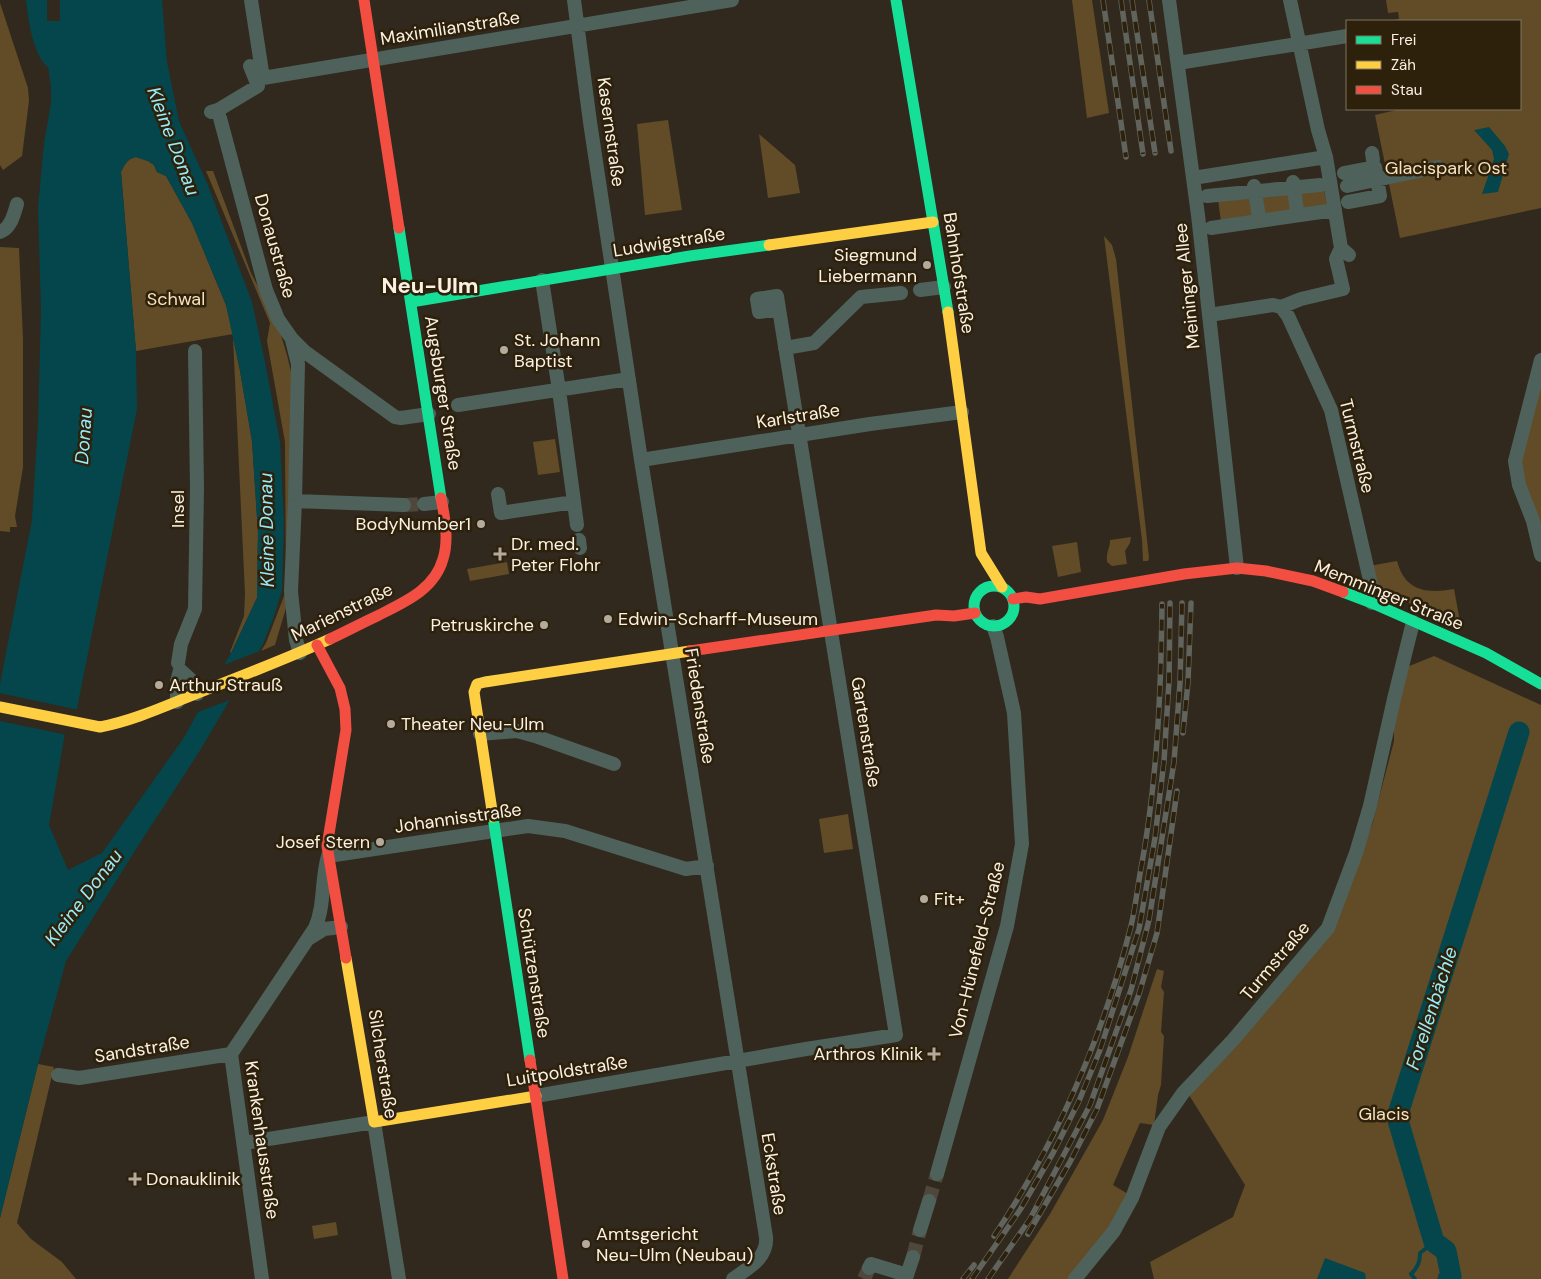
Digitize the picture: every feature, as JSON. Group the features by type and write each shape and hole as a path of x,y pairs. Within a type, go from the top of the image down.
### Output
{"street":[{"name":"Maximilianstraße","path":"251,0 263,78 732,0"},
{"name":"Augsburger Straße","path":"364,0 429,414 447,543 446,554 431,581"},
{"name":"Kasernstraße","path":"574,0 612,268"},
{"name":"Bahnhofstraße","path":"896,0 944,287 981,553 977,574 975,605"},
{"name":"Meininger Allee","path":"1169,0 1194,178 1237,568"},
{"path":"1209,315 1267,305 1281,307 1301,299 1343,289 1336,259 1345,252 1340,205 1321,178 1318,130 1290,0"},
{"path":"1178,63 1346,36"},
{"name":"Donaustraße","path":"250,66 258,86 217,114 266,290 278,319 292,339 305,352 394,417 401,418 429,414"},
{"path":"1207,196 1254,182 1321,178 1369,160 1373,165 1380,196 1211,228"},
{"path":"1194,178 1254,182 1321,178 1373,165 1438,167"},
{"path":"1297,211 1321,178"},
{"path":"1254,182 1259,217"},
{"path":"0,232 12,220 17,204"},
{"name":"Ludwigstraße","path":"411,302 612,268 933,222"},
{"name":"Friedenstraße","path":"612,268 738,1061"},
{"path":"542,280 560,390 577,525"},
{"path":"920,290 944,287"},
{"path":"785,348 814,343 861,296 901,293"},
{"name":"Turmstraße","path":"1281,307 1288,316 1332,410 1372,589 1372,603"},
{"name":"Gartenstraße","path":"779,309 896,1035"},
{"path":"292,339 298,364 291,592 296,640 300,653"},
{"name":"Insel","path":"178,663 181,644 195,610 197,488 195,351"},
{"path":"1541,360 1514,461 1519,486 1533,521 1541,555"},
{"path":"458,405 629,379"},
{"name":"Karlstraße","path":"641,460 962,412"},
{"path":"498,494 501,513 574,502"},
{"path":"295,501 404,505"},
{"path":"424,504 442,502"},
{"name":"Bahnhofstraße","path":"981,553 1002,588"},
{"name":"Memminger Straße","path":"1014,603 1026,597 1040,599 1184,574 1237,568 1270,571 1314,581 1372,603 1486,653 1540,683"},
{"name":"Marienstraße","path":"0,707 100,727 113,725 177,702 300,653 395,606 417,593 431,581"},
{"path":"672,654 936,615 954,616 975,605 987,587 994,586 1009,592 1014,603 1010,619 996,626 984,623 975,605"},
{"name":"Turmstraße","path":"1075,1279 1114,1231 1132,1198 1159,1127 1183,1093 1233,1040 1328,928 1356,853 1370,806 1413,622"},
{"name":"Von-Hünefeld-Straße","path":"936,1174 1006,926 1022,844 1014,713 996,626"},
{"name":"Krankenhausstraße","path":"262,1279 231,1054 308,939 315,928 318,918 346,719 344,700 340,688 317,645"},
{"name":"Schützenstraße","path":"563,1279 474,690 478,683 488,681 672,654"},
{"path":"177,702 177,682 180,670 201,692"},
{"path":"480,734 517,731 614,764"},
{"name":"Johannisstraße","path":"328,856 528,826 565,831 686,869 707,866"},
{"name":"Silcherstraße","path":"328,856 399,1279"},
{"path":"308,939 324,929 341,927"},
{"name":"Luitpoldstraße","path":"244,1143 896,1035"},
{"name":"Sandstraße","path":"58,1075 79,1078 231,1054"},
{"name":"Eckstraße","path":"733,1279 761,1258 766,1242 738,1061"},
{"path":"920,1230 928,1201"},
{"path":"869,1268 872,1264 907,1275 913,1256"}],"green space":[{"path":"1072,0 1092,0 1109,113 1087,118"},
{"name":"Glacispark Ost","path":"1386,0 1541,0 1541,208 1400,238 1375,115 1397,110 1521,110 1521,20 1394,20 1399,19 1398,12 1388,13"},
{"path":"0,3 28,88 29,101 22,156 3,170 0,165"},
{"path":"668,120 682,210 645,215 637,124"},
{"path":"759,134 795,165 800,193 768,198"},
{"name":"Schwal","path":"136,157 148,161 154,165 157,172 166,176 192,223 226,305 233,334 136,351 121,172 128,161"},
{"path":"206,171 213,171 251,273 278,325 295,389 291,591 275,645 261,651 266,643 286,591 285,442 267,341 270,323"},
{"path":"1324,189 1327,205 1302,209 1300,192"},
{"path":"1290,192 1293,211 1263,216 1260,195"},
{"path":"1250,196 1253,217 1221,222 1218,199"},
{"path":"1104,236 1112,245 1116,259 1148,561 1143,561 1142,540"},
{"path":"0,247 19,248 23,339 23,467 15,516 17,527 10,527 10,532 0,531"},
{"path":"233,337 252,440 258,533 257,598 231,653 244,616 245,594"},
{"path":"1541,369 1541,545 1517,461"},
{"path":"555,439 560,472 538,475 533,442"},
{"path":"1131,537 1125,551 1127,564 1112,566 1107,562 1110,540"},
{"path":"1077,542 1081,572 1058,577 1052,546"},
{"path":"1397,561 1405,579 1418,588 1434,591 1454,589 1461,627 1394,596 1372,589 1369,566"},
{"path":"507,562 509,574 470,581 467,569"},
{"name":"Glacis","path":"1434,656 1541,705 1541,1279 1154,1279 1150,1262 1233,1217 1245,1185 1189,1095 1330,934 1372,825 1394,741 1394,715 1407,667"},
{"path":"848,814 853,849 824,853 819,819"},
{"path":"1157,969 1164,971 1161,987 1164,992 1161,1032 1164,1036 1161,1085 1154,1125 1140,1123 1113,1185 1128,1194 1107,1233 1071,1279 1008,1279 1050,1214 1103,1120 1128,1057"},
{"path":"38,1064 54,1067 17,1223 31,1239 62,1262 76,1279 0,1279 0,1218"},
{"path":"336,1222 338,1235 314,1239 312,1226"}],"water":[{"path":"26,0 162,0 167,62 179,121 207,183 252,302 280,442 284,521 282,590 263,644 199,752 66,961 0,1218 0,684 32,520 38,424 41,310 38,208 44,143 51,103 48,67 43,62 35,46","holes":["136,157 154,165 157,172 166,176 192,223 226,305 252,442 258,533 257,598 231,653 183,739 102,853 68,870 49,825 67,722 74,723 137,409 136,351 121,172 130,159"]},
{"path":"1489,127 1505,146 1509,154 1498,192 1482,194 1494,159 1492,150 1474,130"},
{"path":"1325,1258 1365,1273 1366,1279 1317,1279"}],"pier":[{"path":"47,0 60,0 60,21 47,21"},
{"path":"262,650 233,699 198,712 224,665"},
{"path":"0,693 79,710 76,724 69,725 67,735 0,721"}],"waterway":[{"name":"Forellenbächle","path":"1448,1279 1451,1276 1446,1251 1434,1242 1397,1117 1519,732"},
{"path":"1415,1279 1411,1274 1418,1264 1420,1253 1434,1242"}],"tunnel":[{"path":"404,505 424,504"},
{"path":"929,1201 937,1174"},
{"path":"913,1257 920,1230"},
{"path":"864,1279 869,1268"}],"railway":[{"path":"1103,0 1126,157"},
{"path":"1121,0 1143,154"},
{"path":"1132,0 1155,153"},
{"path":"1149,0 1171,151"},
{"path":"972,1279 1020,1210 1053,1153 1079,1101 1100,1050 1139,929 1155,838 1164,761 1169,681 1170,603"},
{"path":"988,1279 1030,1219 1090,1105 1131,990 1149,920 1174,762 1180,683 1182,603"},
{"path":"1183,733 1188,682 1191,603"},
{"path":"994,1236 1038,1163 1076,1087 1107,1008 1131,926 1146,841 1154,773 1161,672 1162,604"},
{"path":"1028,1234 1070,1162 1097,1109 1139,994 1157,933 1177,791"},
{"path":"963,1279 974,1265"}],"traffic: fast":[{"path":"896,0 948,312"},
{"path":"399,228 441,498"},
{"path":"411,302 690,256 769,245"},
{"path":"998,586 1005,589 1011,595 1014,606 1013,614 1005,623 998,626 990,626 983,623 975,614 974,602 977,595 986,587 998,586"},
{"path":"1343,592 1486,653 1541,684"},
{"path":"493,817 530,1060"}],"traffic: slow":[{"path":"769,245 933,222"},
{"path":"948,312 981,553 1002,587"},
{"path":"0,707 100,727 150,712 330,639"},
{"path":"493,817 474,692 477,684 690,651"},
{"path":"346,958 374,1122 536,1096"}],"traffic: jam":[{"path":"364,0 399,228"},
{"path":"330,639 406,601 425,588 432,580 439,570 446,544 441,498"},
{"path":"1013,599 1026,597 1040,599 1184,574 1237,568 1266,571 1313,581 1343,592"},
{"path":"690,651 936,615 954,616 975,613"},
{"path":"317,645 340,688 345,709 346,730 327,846 346,958"},
{"path":"530,1060 563,1279"}],"place":[{"name":"Siegmund Liebermann","path":"927,265"},
{"name":"St. Johann Baptist","path":"504,350"},
{"name":"BodyNumber1","path":"481,524"},
{"name":"Dr. med. Peter Flohr","path":"500,554"},
{"name":"Edwin-Scharff-Museum","path":"608,619"},
{"name":"Petruskirche","path":"544,625"},
{"name":"Arthur Strauß","path":"159,685"},
{"name":"Theater Neu-Ulm","path":"391,724"},
{"name":"Josef Stern","path":"380,842"},
{"name":"Fit+","path":"924,899"},
{"name":"Arthros Klinik","path":"934,1054"},
{"name":"Donauklinik","path":"135,1179"},
{"name":"Amtsgericht Neu-Ulm (Neubau)","path":"586,1244"}],"district":[{"name":"Neu-Ulm","path":"430,285"}],"water label":[{"name":"Kleine Donau","path":"174,141"},
{"name":"Donau","path":"83,436"},
{"name":"Kleine Donau","path":"266,530"},
{"name":"Kleine Donau","path":"83,897"}]}
